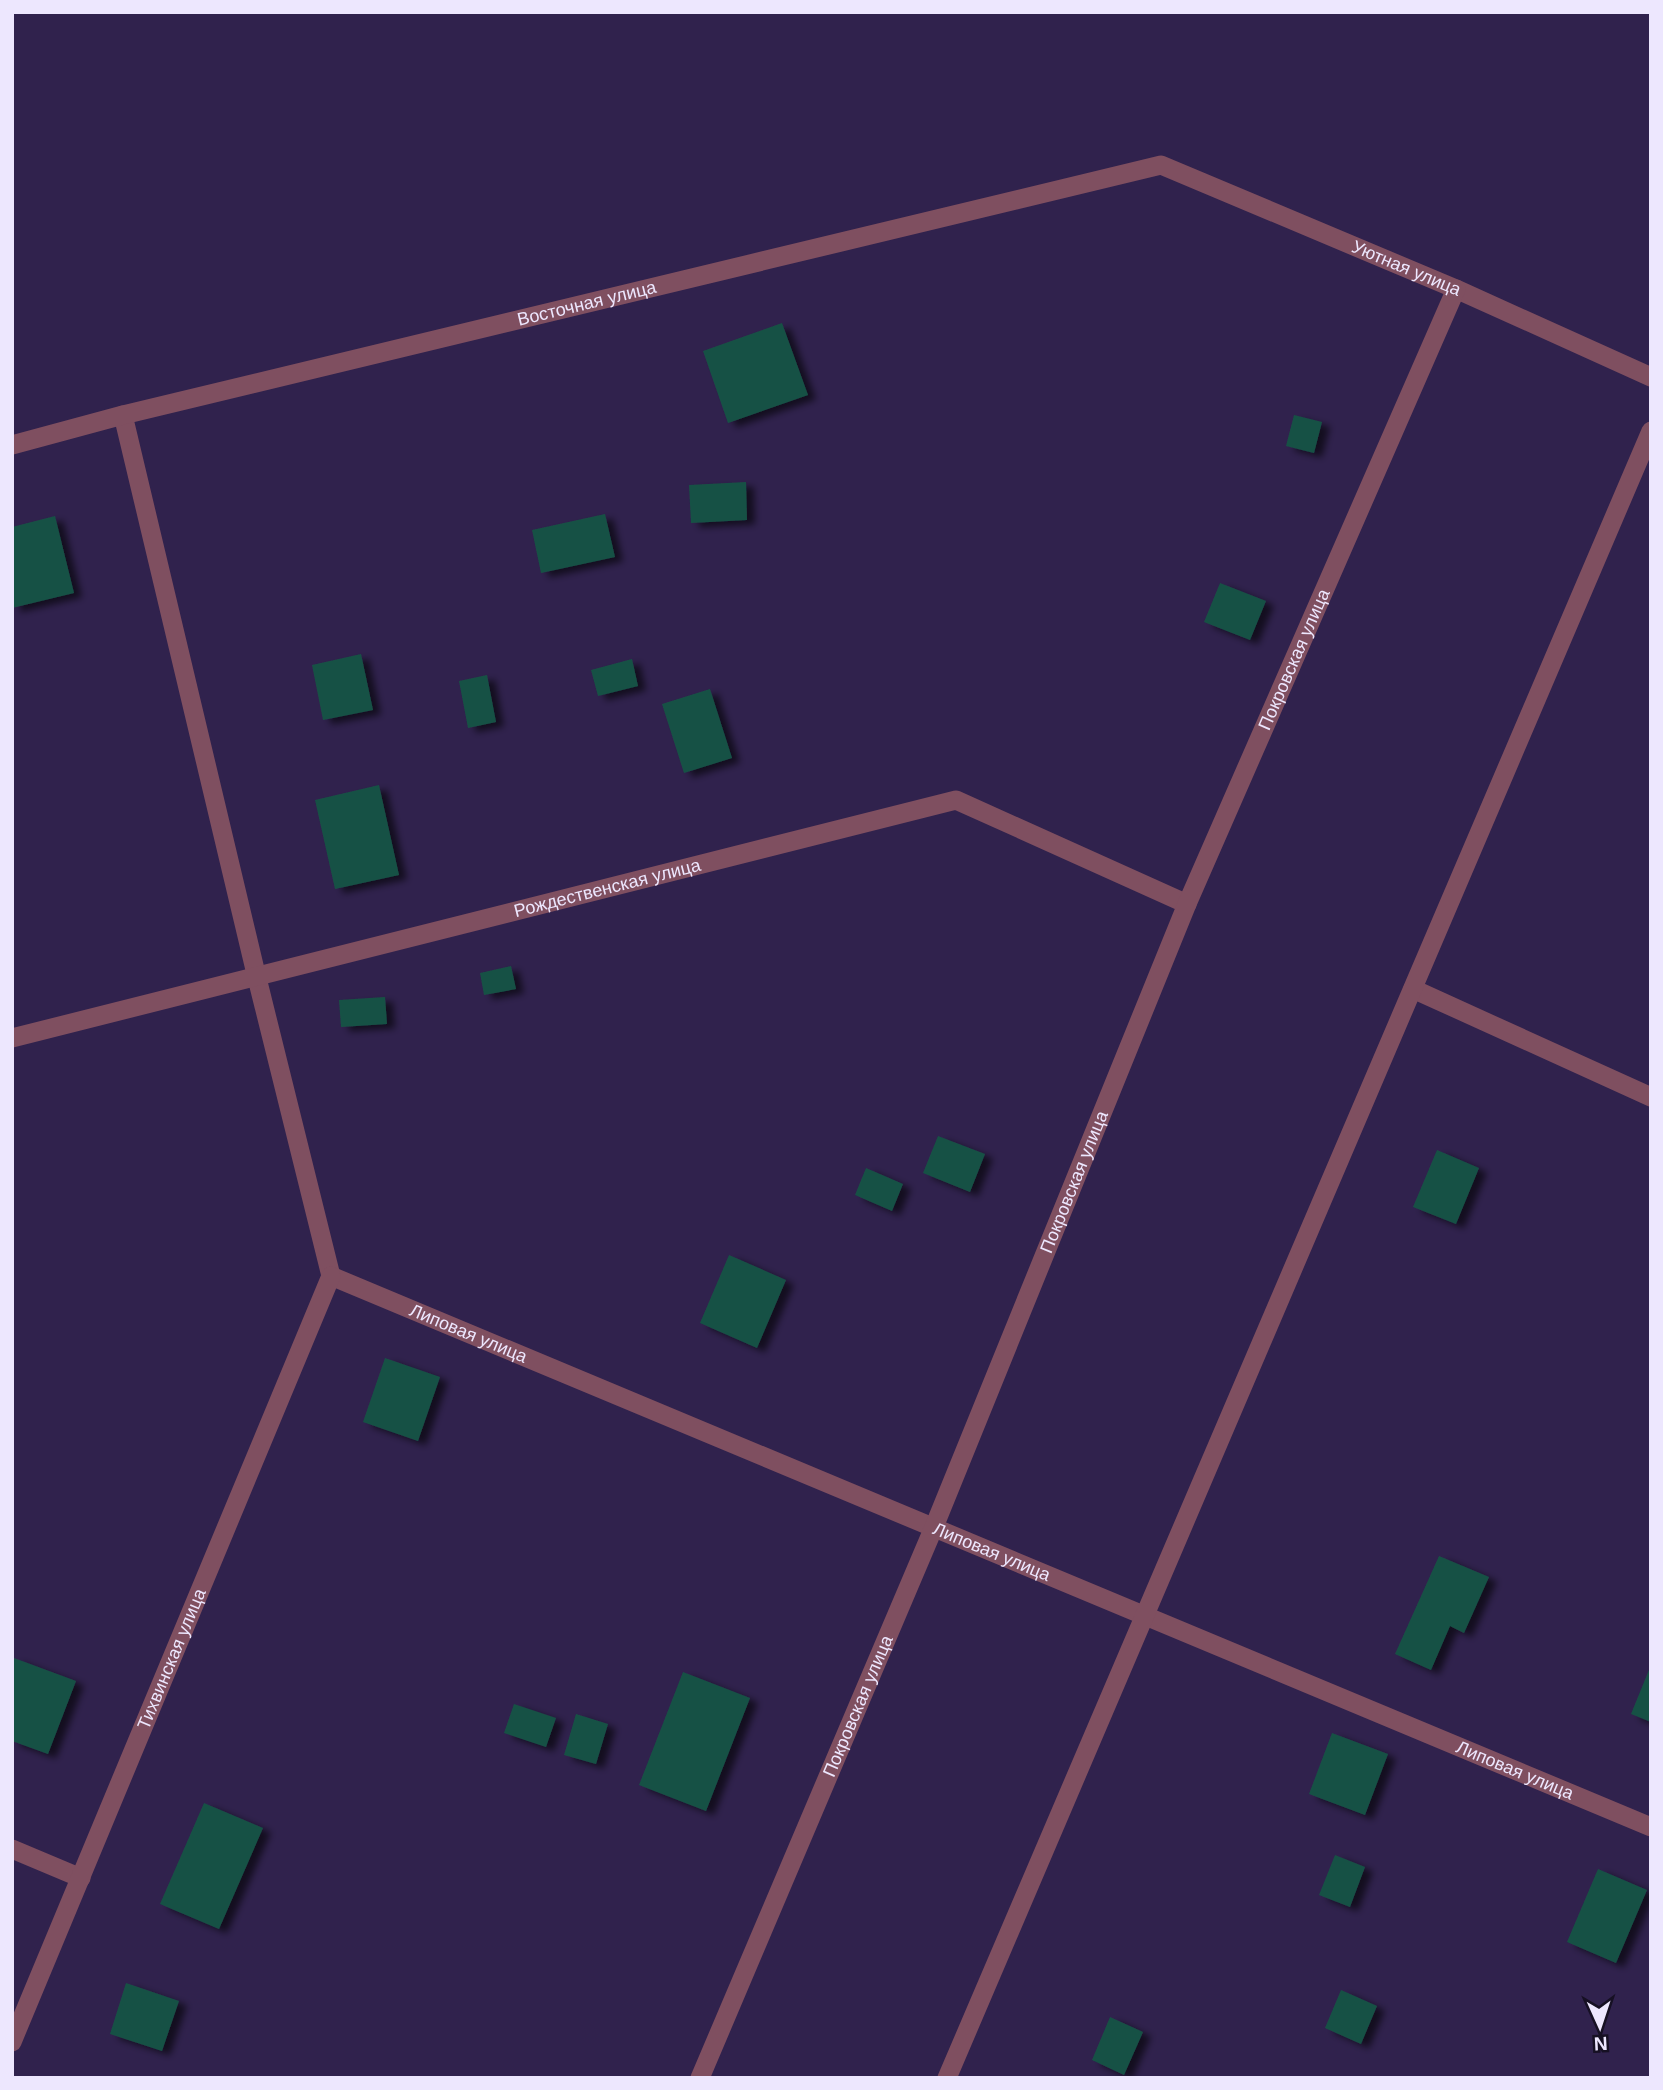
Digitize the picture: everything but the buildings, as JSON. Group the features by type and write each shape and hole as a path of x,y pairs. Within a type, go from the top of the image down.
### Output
{"street":[{"name":"Уютная улица","path":"1161,165 1456,289 1651,377"},
{"name":"Восточная улица","path":"12,445 123,415 1161,165"},
{"name":"Покровская улица","path":"700,2078 934,1527 1187,904 1456,289"},
{"path":"123,415 331,1276"},
{"path":"947,2078 1651,431"},
{"name":"Рождественская улица","path":"12,1038 956,800 1187,904"},
{"path":"1413,989 1651,1097"},
{"name":"Липовая улица","path":"331,1276 1651,1827"},
{"name":"Тихвинская улица","path":"12,2042 331,1276"},
{"path":"12,1849 80,1878"}]}
